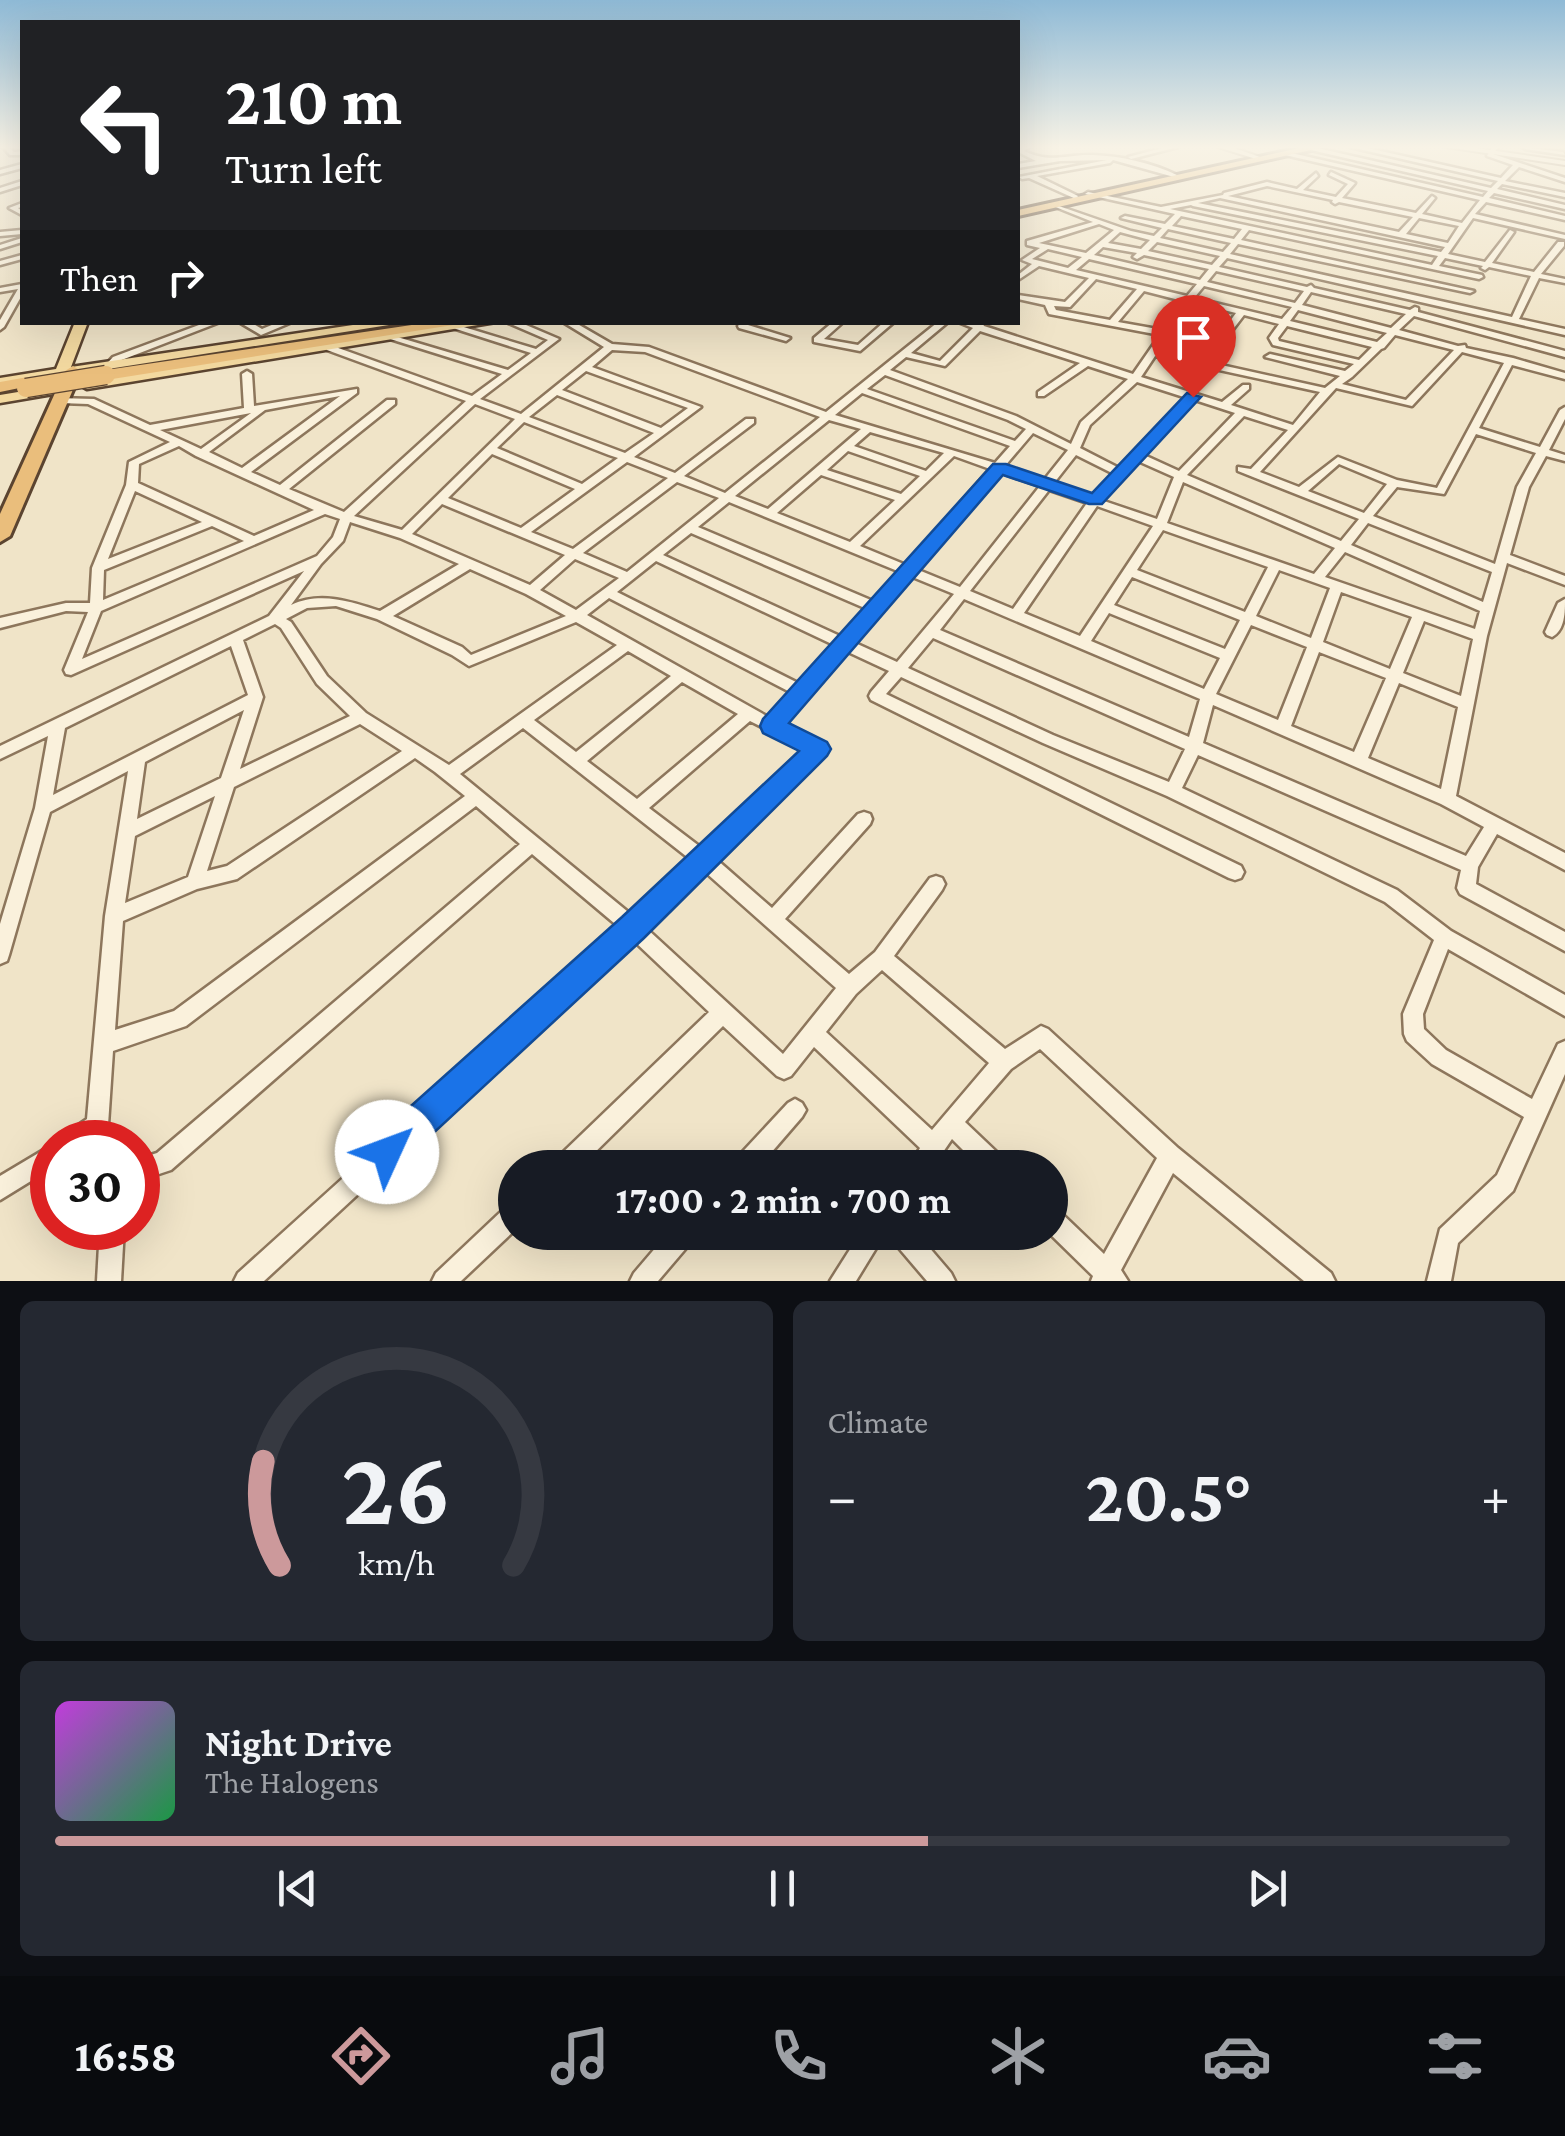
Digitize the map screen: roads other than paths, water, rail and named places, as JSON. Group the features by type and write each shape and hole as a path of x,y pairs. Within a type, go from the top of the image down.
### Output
{"highway":[{"path":"104,372 417,325"},
{"path":"0,390 24,383 461,325"},
{"path":"0,536 4,506 66,377"}],"main road":[{"path":"0,390 66,377 330,341 391,325"},
{"path":"24,383 330,341 391,338 461,325"},
{"path":"66,377 84,327"}],"street":[{"path":"1060,207 1152,238 1565,332"},
{"path":"1142,207 1479,277"},
{"path":"1172,207 1030,240 1398,329 1565,376"},
{"path":"1207,207 1565,282"},
{"path":"1272,207 1448,246"},
{"path":"1322,218 1331,207"},
{"path":"1359,226 1374,207"},
{"path":"1390,207 1462,224"},
{"path":"1401,235 1425,207"},
{"path":"1434,268 1478,207"},
{"path":"1515,207 1565,218"},
{"path":"1473,212 1564,237 1536,275 1515,319"},
{"path":"1112,281 1179,214"},
{"path":"1125,218 1470,291"},
{"path":"1235,872 876,696 932,632 1048,484 1074,450 1085,424 1134,378 1188,300 1247,228"},
{"path":"1069,271 1119,229"},
{"path":"1308,241 1317,229"},
{"path":"1464,307 1470,291 1510,232"},
{"path":"1341,234 1320,276 1274,338 1276,343 1361,363"},
{"path":"1102,244 1413,313 1565,354"},
{"path":"1046,246 1026,260 1381,346"},
{"path":"1547,262 1565,266"},
{"path":"1020,276 1038,263"},
{"path":"1020,297 1067,304 1094,277"},
{"path":"1112,324 1142,288"},
{"path":"0,327 20,292"},
{"path":"1424,298 1381,346 1248,471 1366,518 1565,581"},
{"path":"1049,303 1052,312 1218,343 1241,313"},
{"path":"164,341 169,325"},
{"path":"104,372 164,341 208,325"},
{"path":"248,325 261,332 280,325"},
{"path":"330,341 354,325"},
{"path":"461,325 538,352"},
{"path":"518,325 556,339"},
{"path":"275,617 339,538 346,517 474,399 556,339 568,325"},
{"path":"571,325 610,346 646,349 827,416 952,452 1162,522 1480,636"},
{"path":"743,325 786,338"},
{"path":"836,325 818,340 860,348 887,325"},
{"path":"0,753 304,604 336,602 382,616 457,651 469,662 578,616 611,594 724,496 940,325"},
{"path":"904,354 942,364 981,325 1295,429"},
{"path":"391,338 509,373"},
{"path":"330,341 1083,642 1447,798 1565,862"},
{"path":"404,535 522,418 610,346"},
{"path":"1151,352 1408,404 1462,347"},
{"path":"1270,357 1349,375"},
{"path":"1300,492 1338,460 1394,483 1440,492 1510,360"},
{"path":"1041,394 1088,362"},
{"path":"524,530 696,407 584,367"},
{"path":"883,371 1032,428 1121,473"},
{"path":"247,374 248,410"},
{"path":"66,377 90,401 200,454 324,510 404,535 530,591 628,644 679,677 818,749 633,928 246,1281"},
{"path":"1224,406 1246,387"},
{"path":"861,390 1017,445"},
{"path":"555,391 662,432"},
{"path":"151,428 354,392 242,473"},
{"path":"1016,615 1096,500 1193,397"},
{"path":"281,490 392,402"},
{"path":"200,454 267,406"},
{"path":"1447,798 1480,636 1523,487 1540,449 1565,410"},
{"path":"1083,642 1162,522 1180,476 1242,412"},
{"path":"530,591 750,421"},
{"path":"768,514 868,428"},
{"path":"772,726 1032,428"},
{"path":"1473,430 1565,458"},
{"path":"178,443 134,462 132,486 98,568 96,608 72,670 321,559"},
{"path":"847,447 928,475"},
{"path":"492,450 581,488"},
{"path":"852,548 952,452"},
{"path":"1137,456 1341,549 1487,609"},
{"path":"820,471 903,499"},
{"path":"1317,578 1394,483"},
{"path":"132,486 254,541"},
{"path":"442,500 524,530 628,578"},
{"path":"0,623 66,607 96,608 324,510"},
{"path":"98,568 212,522"},
{"path":"688,527 877,608"},
{"path":"653,555 844,646 1173,791 1390,896 1444,937 1565,1006"},
{"path":"382,616 469,564"},
{"path":"1173,791 1194,744 1208,696 1276,564"},
{"path":"1130,572 1466,704"},
{"path":"1283,728 1317,646 1336,586"},
{"path":"611,594 804,692"},
{"path":"1552,632 1565,602"},
{"path":"1106,607 1228,656"},
{"path":"1358,760 1420,614"},
{"path":"275,617 286,625 322,680 360,717 448,774 476,797 633,928 784,1069 850,987 882,958 936,884"},
{"path":"932,632 1470,866"},
{"path":"195,882 256,697 235,638"},
{"path":"448,774 628,644"},
{"path":"577,760 679,677"},
{"path":"43,808 256,697"},
{"path":"638,808 749,713"},
{"path":"130,830 224,788 360,717"},
{"path":"522,719 704,860 850,987"},
{"path":"0,955 43,808 58,725"},
{"path":"114,916 195,882 231,873 414,751"},
{"path":"101,1120 114,916 138,759"},
{"path":"106,1043 179,1019 476,797"},
{"path":"772,920 864,819"},
{"path":"1494,824 1470,866 1466,888 1565,942"},
{"path":"160,1163 532,844"},
{"path":"1444,937 1413,1014 1414,1034 1439,1057 1537,1113"},
{"path":"882,958 1004,1062"},
{"path":"582,1150 724,1012"},
{"path":"813,1033 934,1146"},
{"path":"931,1150 1004,1062 1040,1036 1170,1156 1324,1281"},
{"path":"1440,1281 1448,1237 1505,1183 1565,1051"},
{"path":"760,1150 795,1110"},
{"path":"950,1123 978,1150"},
{"path":"1068,1236 1109,1278 1170,1156"},
{"path":"0,1189 30,1170"},
{"path":"444,1281 498,1230"},
{"path":"109,1281 111,1250"},
{"path":"642,1281 669,1250"},
{"path":"842,1281 863,1250"},
{"path":"916,1250 943,1281"}]}
